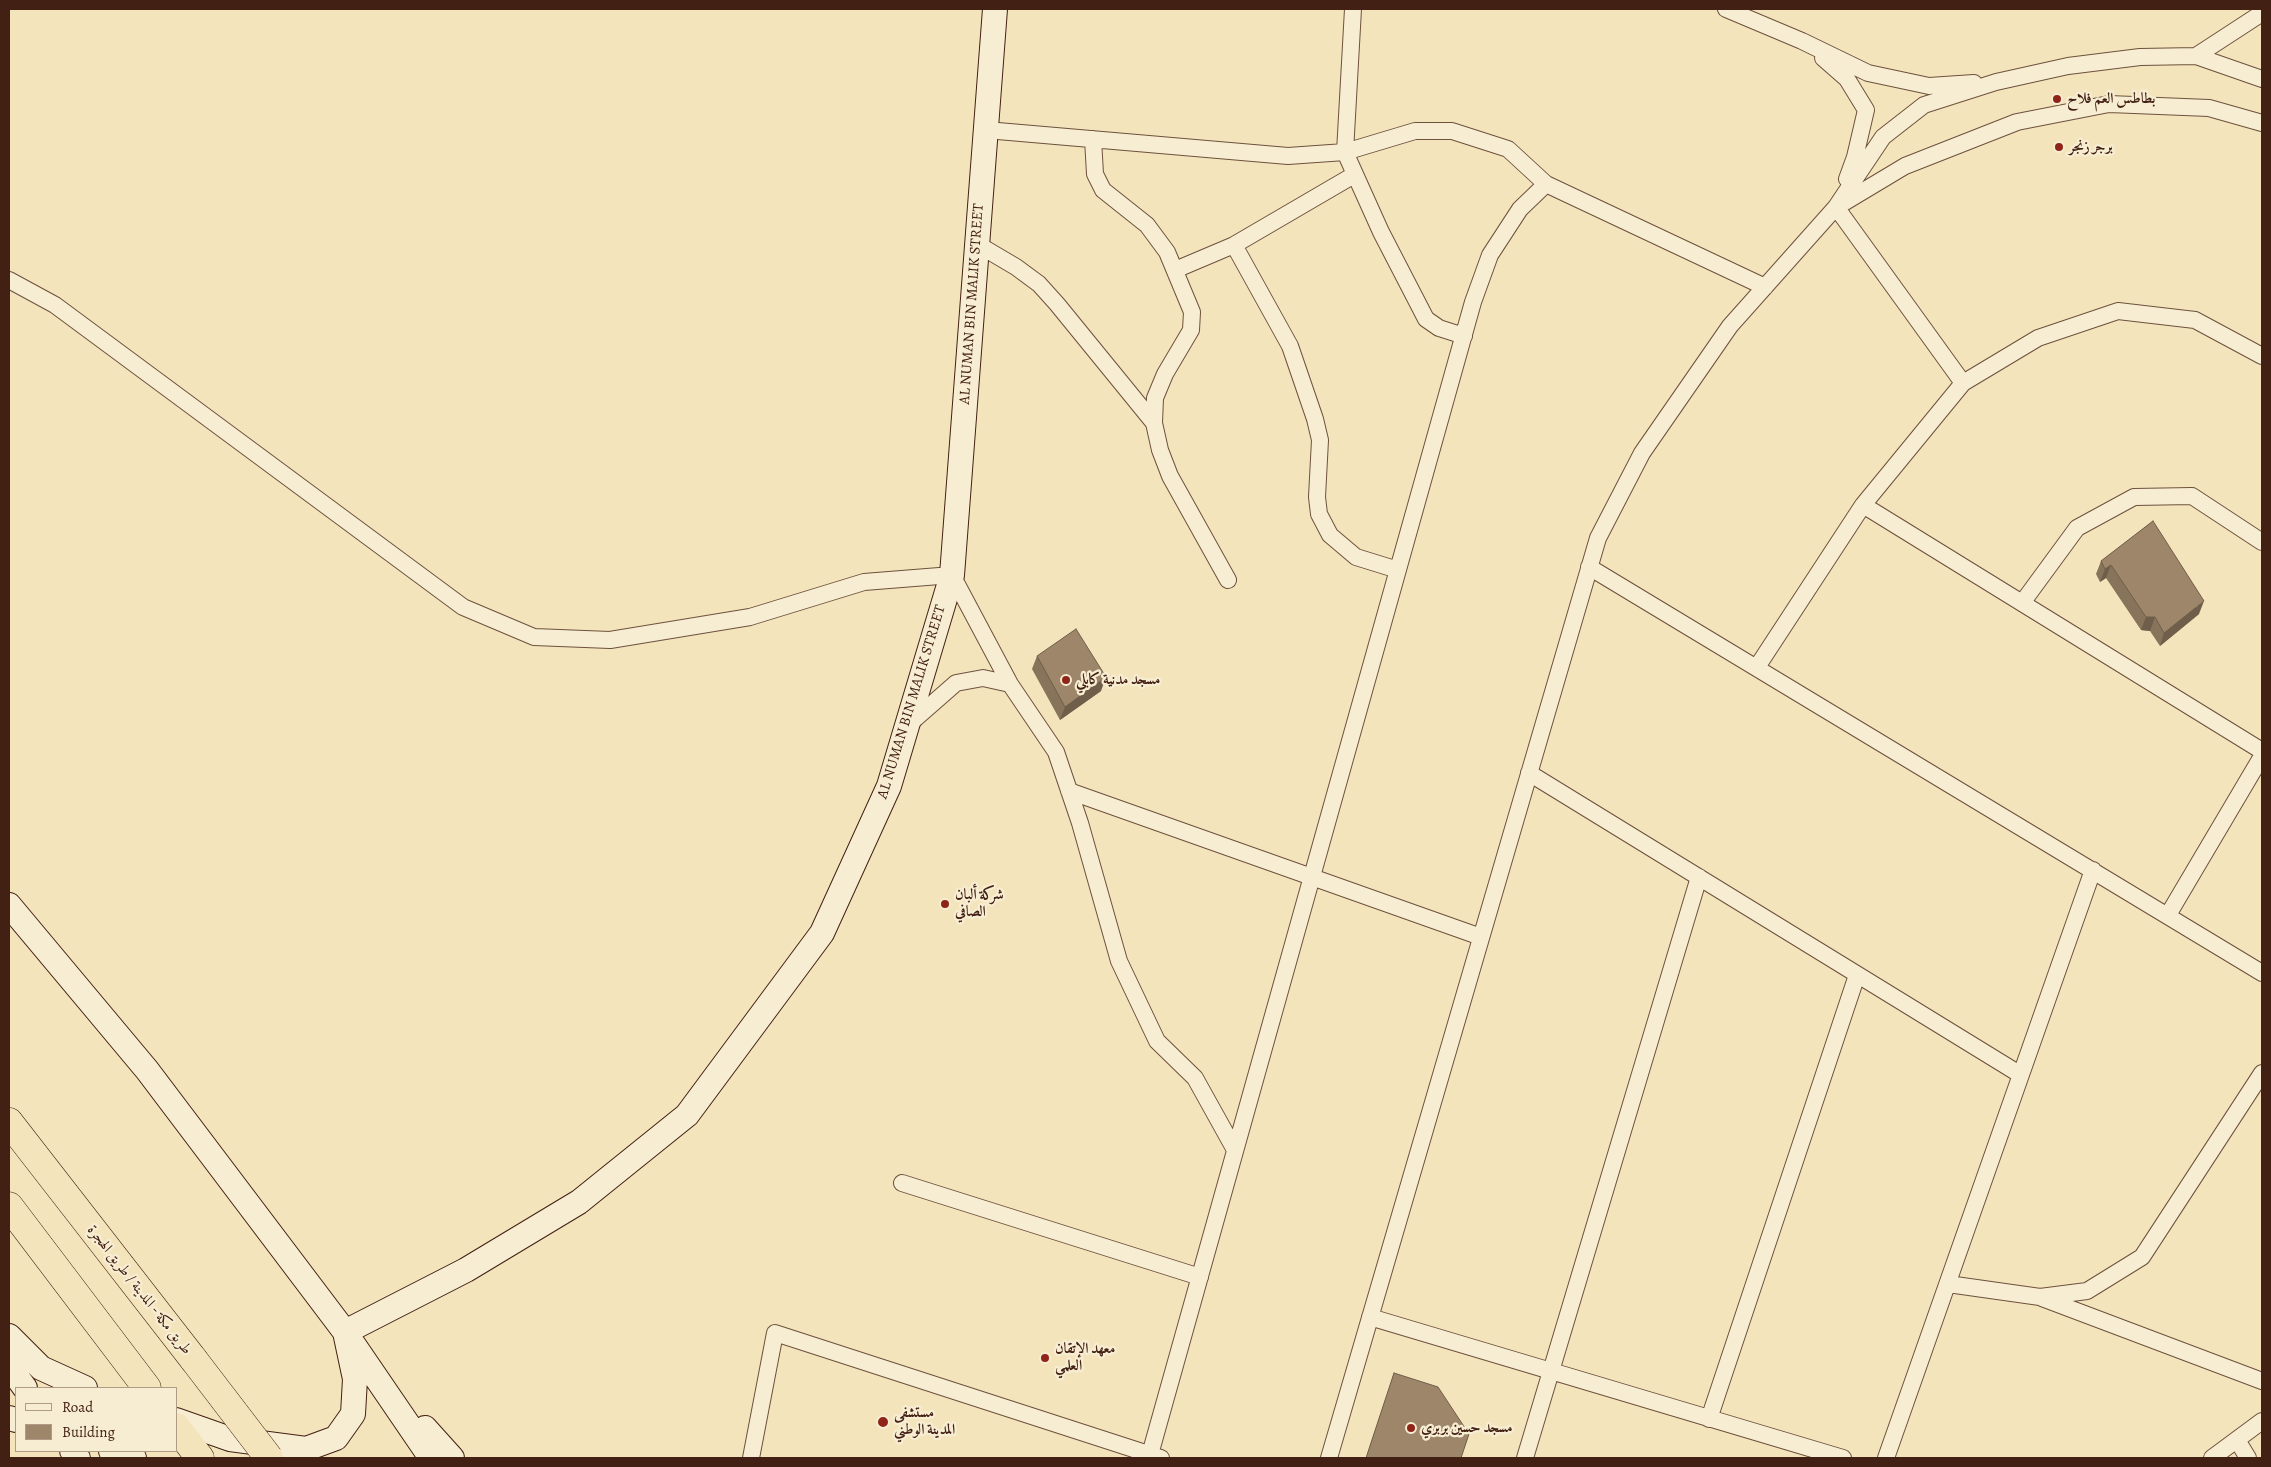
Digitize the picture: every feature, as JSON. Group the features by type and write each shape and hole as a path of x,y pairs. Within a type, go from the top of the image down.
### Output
{"highway":[{"name":"طريق مكة - المدينة / طريق الهجرة","path":"9,1122 269,1458"},
{"path":"9,1206 146,1387"},
{"path":"178,1430 200,1458"}],"main road":[{"name":"AL NUMAN BIN MALIK STREET","path":"345,1332 466,1270 579,1202 687,1115 822,933 889,786 952,575 995,9"},
{"path":"9,905 147,1070 345,1332 431,1458"},
{"path":"178,1421 230,1439 306,1449 336,1438 353,1414 355,1380 345,1332"},
{"path":"9,1336 41,1368 83,1387"},
{"path":"359,1353 452,1458"},
{"path":"9,1366 24,1387"},
{"path":"114,1452 134,1458"}],"street":[{"path":"1353,9 1345,152 1354,175 1426,319 1439,328 1464,336"},
{"path":"1726,9 1802,41 1868,74 1929,86 1996,82"},
{"path":"2196,56 2262,13"},
{"path":"1802,41 1847,78 1866,110 1855,157 1836,207"},
{"path":"1329,1458 1598,538 1642,453 1730,326 1836,207 1882,137 1924,105 1996,82 2068,66 2140,57 2196,56 2262,79"},
{"path":"1836,207 1905,166 2017,122 2109,104 2209,108 2262,123"},
{"path":"986,130 1288,156 1345,152 1415,132 1452,131 1508,149 1546,184 1765,287"},
{"path":"1093,139 1095,174 1103,190 1147,225 1167,252 1192,312 1190,330 1165,374 1155,398 1154,423 1160,450 1170,476 1228,580"},
{"path":"1175,270 1234,245 1354,175"},
{"path":"751,1458 774,1333 1153,1457 1200,1276 1473,302 1490,255 1520,209 1546,184"},
{"path":"1836,207 1963,383"},
{"path":"977,244 1016,267 1039,284 1154,423"},
{"path":"1234,245 1290,346 1315,419 1320,440 1318,514 1330,536 1344,548 1356,556 1398,570"},
{"path":"9,280 54,305 463,607 534,638 610,640 750,617 864,582 952,575 1010,684 1056,752 1080,823 1119,961 1158,1042 1195,1078 1235,1150"},
{"path":"1757,667 1863,504 1963,383 2038,338 2118,311 2195,320 2262,356"},
{"path":"2022,603 2077,528 2134,497 2192,496 2262,542"},
{"path":"1863,504 2262,751"},
{"path":"1589,567 2262,973"},
{"path":"906,726 956,684 983,678 1010,684"},
{"path":"2168,915 2262,756"},
{"path":"1529,773 2021,1075"},
{"path":"1069,791 1481,938"},
{"path":"1886,1458 2093,870"},
{"path":"1525,1458 1699,877"},
{"path":"1709,1419 1857,975"},
{"path":"2040,1297 2087,1291 2142,1257 2262,1073"},
{"path":"902,1183 1200,1276"},
{"path":"1948,1284 2040,1297 2262,1381"},
{"path":"1370,1317 1843,1458"},
{"path":"2212,1458 2262,1421"},
{"path":"2237,1440 2248,1458"}],"building":[{"path":"2153,521 2204,601 2164,633 2155,617 2146,617 2111,565 2105,569 2101,561"},
{"name":"مسجد مدنية كابلي","path":"1076,629 1106,677 1065,707 1037,656"},
{"name":"مسجد حسين بربري","path":"1394,1373 1438,1387 1469,1434 1461,1458 1366,1458"}],"place":[{"name":"بطاطس العم فلاح","path":"2057,99"},
{"name":"برجر زنجر","path":"2059,147"},
{"name":"مسجد مدنية كابلي","path":"1066,680"},
{"name":"شركة ألبان الصافي","path":"945,904"},
{"name":"معهد الإتقان العلمي","path":"1045,1358"},
{"name":"مستشفى المدينة الوطني","path":"883,1422"},
{"name":"مسجد حسين بربري","path":"1411,1428"}]}
